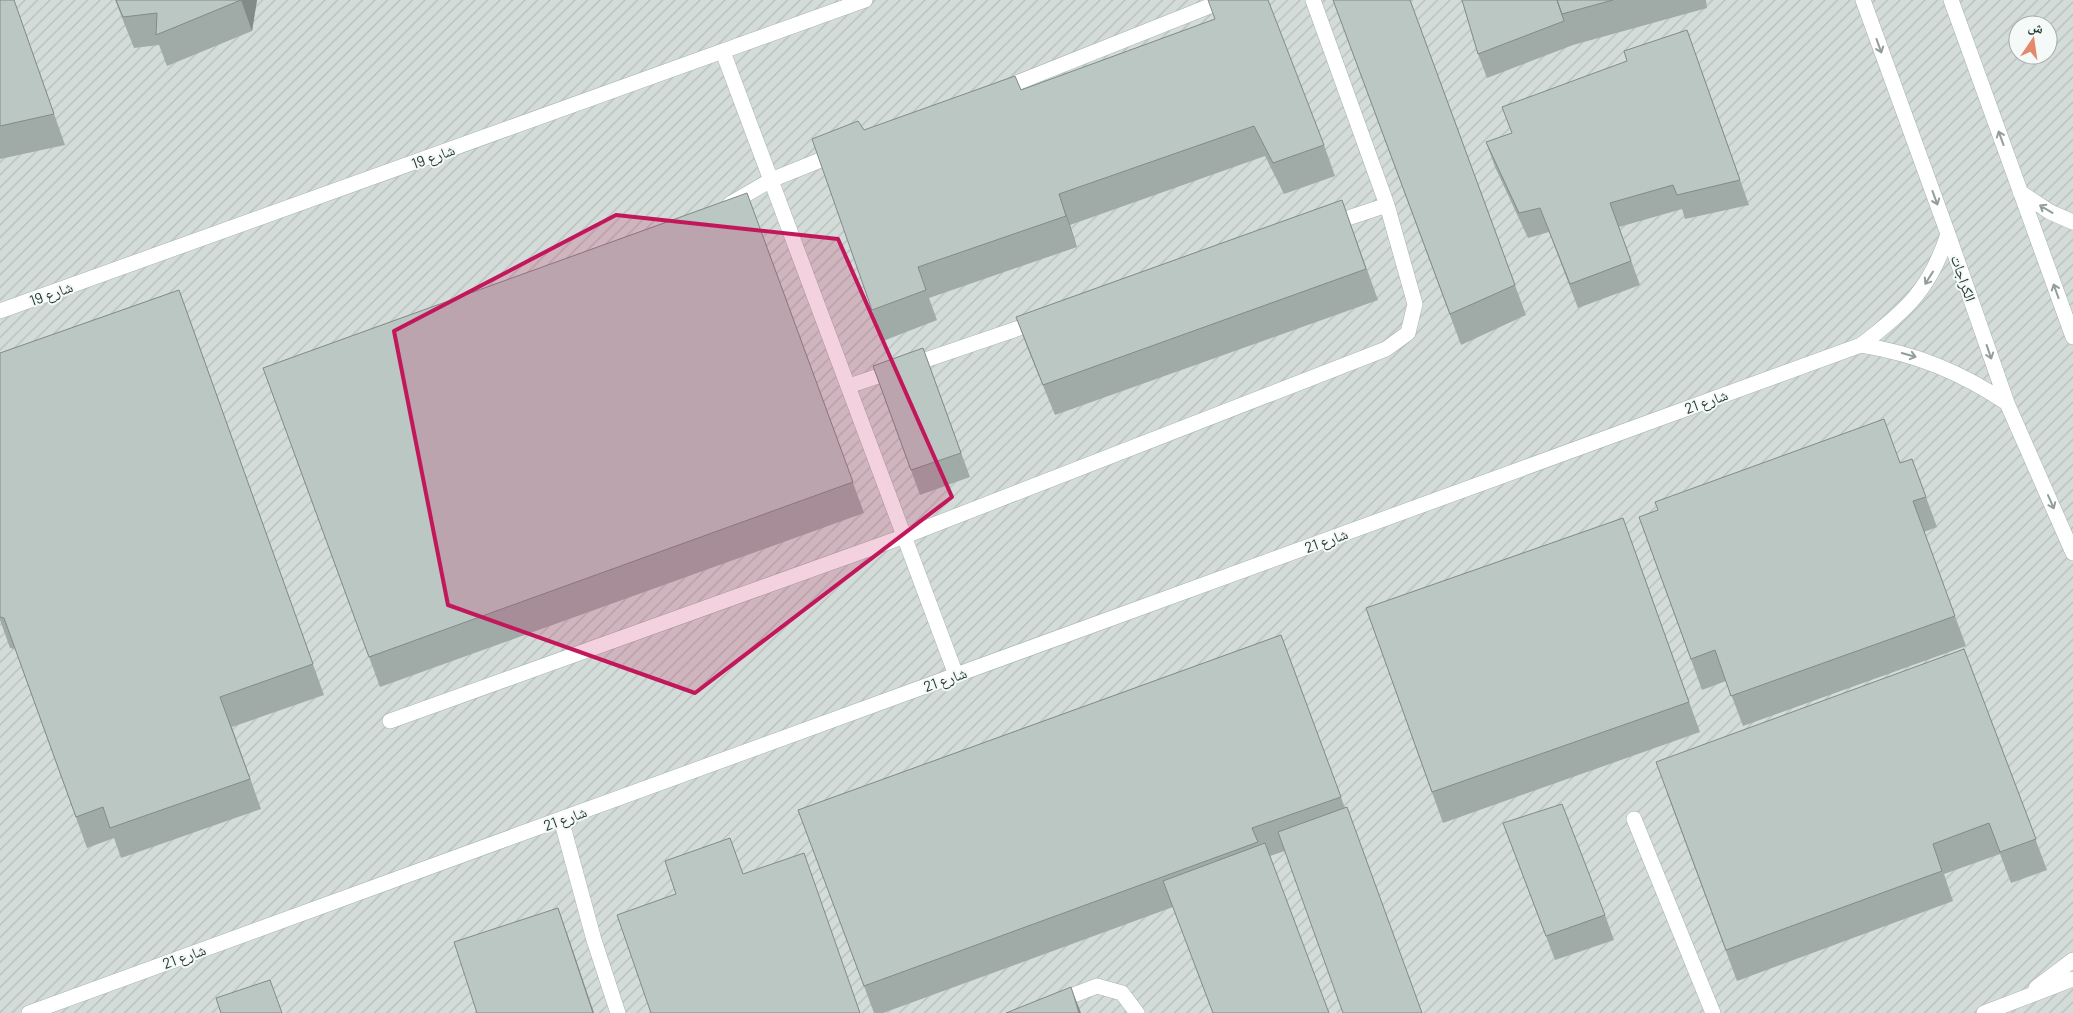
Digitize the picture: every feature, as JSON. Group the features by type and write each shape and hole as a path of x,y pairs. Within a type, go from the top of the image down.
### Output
{"street":[{"name":"شارع 19","path":"0,311 865,0"},
{"path":"984,95 1225,0"},
{"path":"390,721 905,536 1386,349 1408,333 1415,304 1388,205 1314,0"},
{"name":"الكراجات","path":"1863,0 2007,403 2073,553"},
{"path":"1951,0 2073,337"},
{"path":"724,52 956,675"},
{"path":"716,210 772,180 855,147"},
{"path":"2020,192 2050,212 2073,222"},
{"path":"1312,230 1388,205"},
{"name":"شارع 21","path":"29,1013 1861,345 1905,310 1919,294 1931,276 1948,234"},
{"path":"849,386 1058,315"},
{"name":"شارع 21","path":"1861,345 1891,350 1951,370 2007,403"},
{"path":"561,819 594,940 618,1013"},
{"path":"1634,819 1713,1013"},
{"path":"2024,998 2073,960"},
{"path":"1984,1013 2073,979"},
{"path":"1027,1013 1097,986 1122,993 1136,1013"}],"highlighted area":[{"path":"616,215 838,239 952,497 695,693 448,605 394,331"}],"shaded area":[{"path":"0,0 2073,0 2073,1013 0,1013"}],"building":[{"path":"0,0 14,0 54,114 0,126"},
{"path":"116,0 241,0 156,35 157,13 123,17"},
{"path":"1208,0 1268,0 1324,145 1273,163 1254,126 1059,194 1066,216 918,267 926,290 872,310 812,139 858,121 864,130 1015,76 1021,90 1215,19"},
{"path":"1333,0 1410,0 1515,285 1450,314"},
{"path":"1462,0 1557,0 1564,21 1478,54"},
{"path":"1557,0 1613,0 1562,14"},
{"path":"1687,30 1740,180 1677,195 1673,185 1610,203 1631,261 1570,284 1540,208 1519,213 1486,142 1512,133 1502,107 1627,61 1624,51"},
{"path":"747,193 853,482 369,657 263,368"},
{"path":"1342,200 1366,269 1043,385 1016,317"},
{"path":"179,290 313,664 220,697 250,779 110,828 103,807 76,817 4,618 0,617 0,353"},
{"path":"923,348 961,453 911,470 873,366"},
{"path":"1884,419 1900,463 1912,459 1926,497 1913,501 1955,616 1731,696 1715,650 1691,659 1639,517 1658,510 1655,502"},
{"path":"1623,518 1689,702 1432,792 1366,608"},
{"path":"1281,635 1341,797 1252,828 1258,842 864,986 798,810"},
{"path":"1964,649 2036,839 2000,852 1989,823 1933,844 1942,871 1726,950 1656,762"},
{"path":"1562,804 1605,915 1546,936 1503,823"},
{"path":"1347,807 1422,1013 1343,1013 1278,832"},
{"path":"730,838 743,874 804,853 860,1013 651,1013 617,915 676,894 665,861"},
{"path":"1265,843 1329,1013 1213,1013 1163,881"},
{"path":"558,908 593,1013 477,1013 454,942"},
{"path":"270,980 282,1013 221,1013 216,998"},
{"path":"1071,987 1079,1013 1006,1013"}]}
